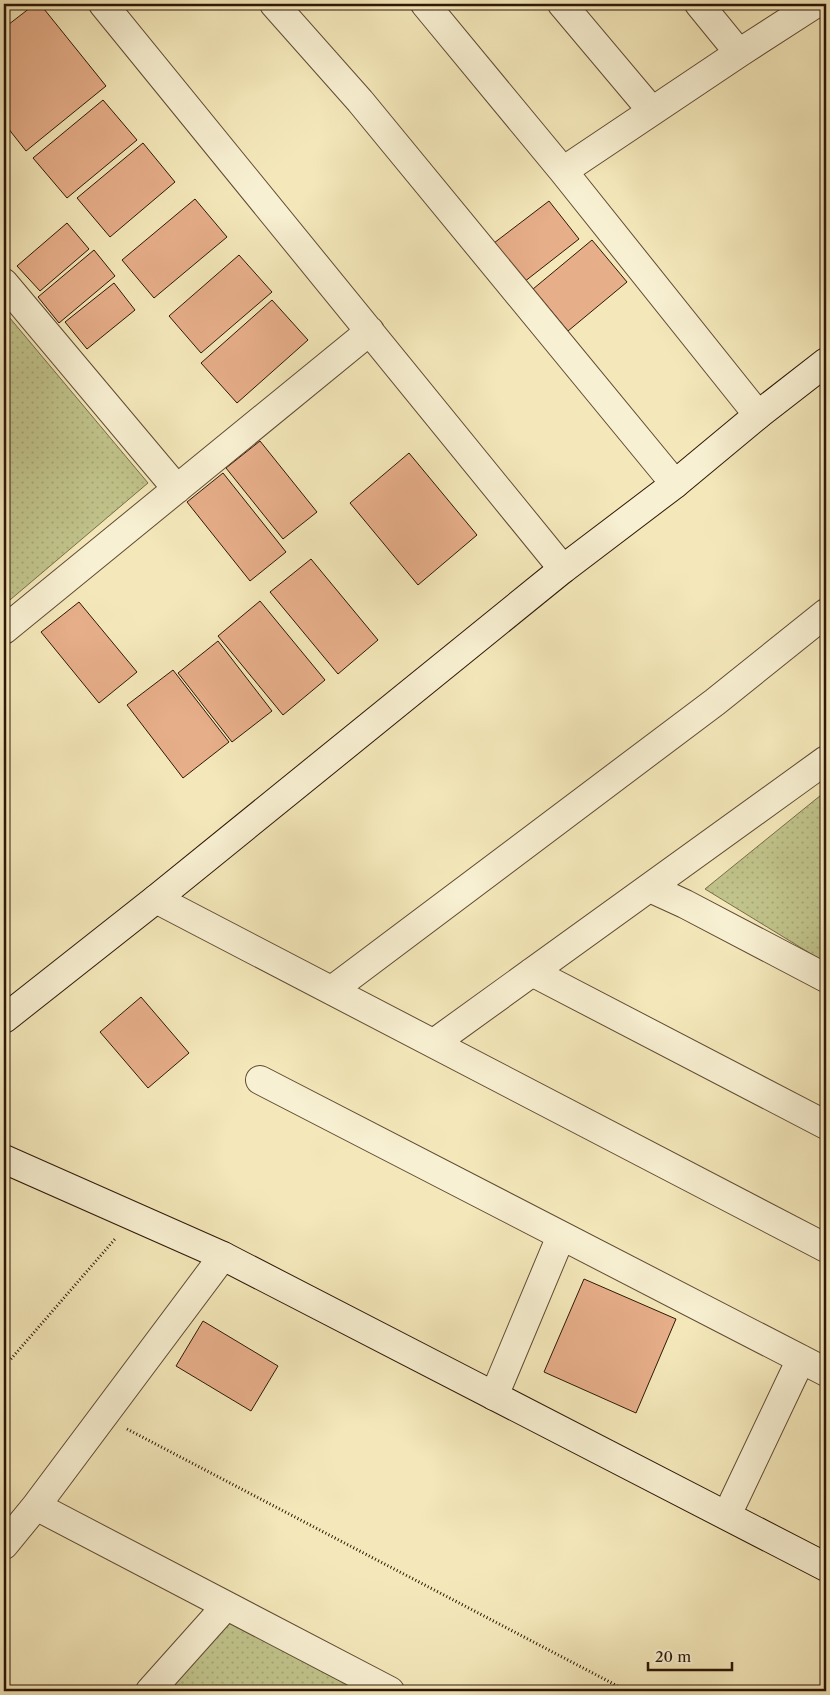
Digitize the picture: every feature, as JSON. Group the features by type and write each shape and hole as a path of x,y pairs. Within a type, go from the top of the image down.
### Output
{"street":[{"path":"102,4 563,569"},
{"path":"274,4 367,109 675,484"},
{"path":"425,4 563,171 758,415"},
{"path":"562,4 652,111"},
{"path":"699,4 738,53"},
{"path":"563,171 738,53 815,4"},
{"path":"4,282 176,489"},
{"path":"4,630 370,331"},
{"path":"4,1019 156,899 563,569 675,484 758,415 826,362"},
{"path":"332,990 715,702 826,613"},
{"path":"434,1043 826,760"},
{"path":"650,888 685,904 826,978"},
{"path":"156,899 826,1248"},
{"path":"532,972 826,1125"},
{"path":"260,1080 826,1372"},
{"path":"7,1165 135,1217 223,1256 826,1567"},
{"path":"494,1396 561,1236"},
{"path":"4,1544 36,1506 223,1256"},
{"path":"727,1515 801,1359"},
{"path":"36,1506 390,1691"},
{"path":"150,1691 226,1606"}],"path":[{"path":"4,1367 135,1217"},
{"path":"103,1417 627,1691"}],"green space":[{"path":"4,311 148,483 4,605"},
{"path":"826,791 826,963 705,889"},
{"path":"228,1613 362,1691 164,1691"}],"building":[{"path":"35,4 40,4 106,86 26,151 4,123 4,28"},
{"path":"103,100 137,140 67,198 33,158"},
{"path":"143,143 175,182 110,237 77,198"},
{"path":"195,199 227,237 154,298 122,260"},
{"path":"549,201 579,239 524,282 494,243"},
{"path":"67,223 89,249 40,291 17,266"},
{"path":"592,240 627,282 568,331 533,289"},
{"path":"94,250 115,276 59,323 38,297"},
{"path":"239,255 272,292 201,353 169,316"},
{"path":"114,283 135,310 87,349 65,322"},
{"path":"272,300 308,340 237,403 201,363"},
{"path":"260,441 317,512 283,539 226,468"},
{"path":"409,453 477,535 418,585 350,503"},
{"path":"223,473 286,552 250,581 187,502"},
{"path":"311,559 378,640 338,674 270,592"},
{"path":"260,601 325,680 283,715 218,636"},
{"path":"79,602 137,672 99,703 41,632"},
{"path":"218,641 272,711 232,742 178,673"},
{"path":"173,670 229,742 183,778 127,705"},
{"path":"141,997 189,1053 148,1088 100,1032"},
{"path":"584,1279 676,1319 636,1413 544,1372"},
{"path":"203,1321 278,1366 251,1411 176,1366"}]}
